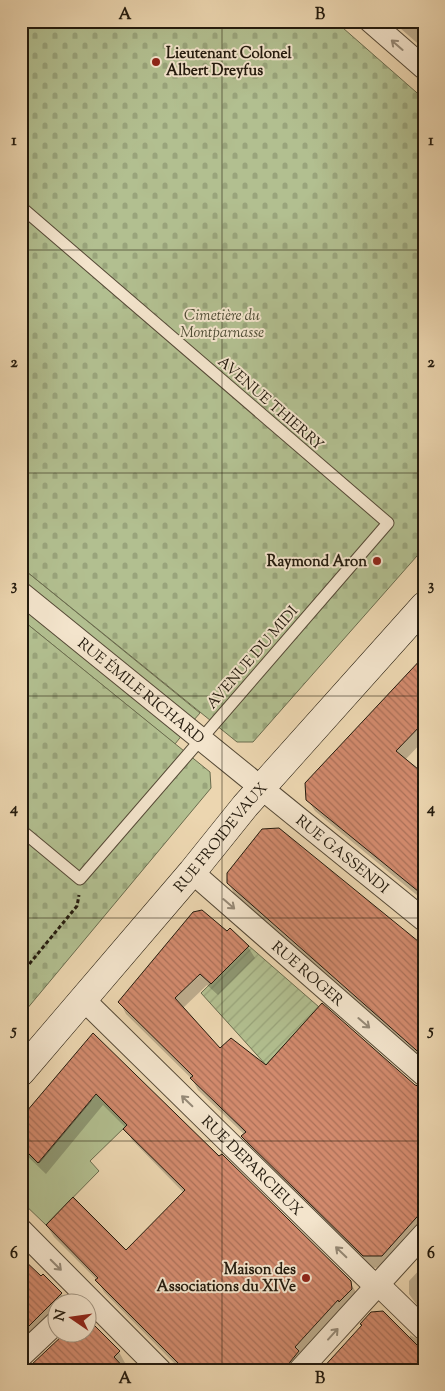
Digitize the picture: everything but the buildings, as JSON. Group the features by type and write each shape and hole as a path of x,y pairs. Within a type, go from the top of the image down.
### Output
{"main road":[{"name":"RUE FROIDEVAUX","path":"21,1072 84,1000 261,788 282,768 424,606"}],"street":[{"path":"370,21 424,68"},
{"name":"RUE ÉMILE RICHARD","path":"21,593 261,788"},
{"name":"RUE GASSENDI","path":"261,788 424,920"},
{"name":"RUE ROGER","path":"192,872 424,1075"},
{"name":"RUE DEPARCIEUX","path":"84,1000 376,1285 424,1329"},
{"path":"21,1230 76,1294"},
{"path":"300,1370 424,1234"},
{"path":"98,1315 160,1370"},
{"path":"21,1356 48,1330"}],"lane":[{"name":"AVENUE THIERRY","path":"21,207 388,523"},
{"name":"AVENUE DU MIDI","path":"80,879 388,523"},
{"path":"21,830 80,879"}],"path":[{"path":"21,974 78,906 80,879"}],"green space":[{"name":"Cimetière du Montparnasse","path":"21,21 335,21 424,99 424,548 253,742 237,742 21,567"},
{"path":"21,567 200,713 193,721 21,582"},
{"path":"21,603 183,734 175,744 21,619"},
{"path":"21,619 210,772 211,788 21,1016"},
{"path":"249,946 319,1007 266,1065 201,993"},
{"path":"93,1089 127,1125 90,1161 99,1171 46,1225 21,1201 21,1146 39,1163 91,1101"}],"place":[{"name":"Lieutenant Colonel Albert Dreyfus","path":"156,62"},
{"name":"Raymond Aron","path":"377,561"},
{"name":"Maison des Associations du XIVe","path":"306,1278"}]}
